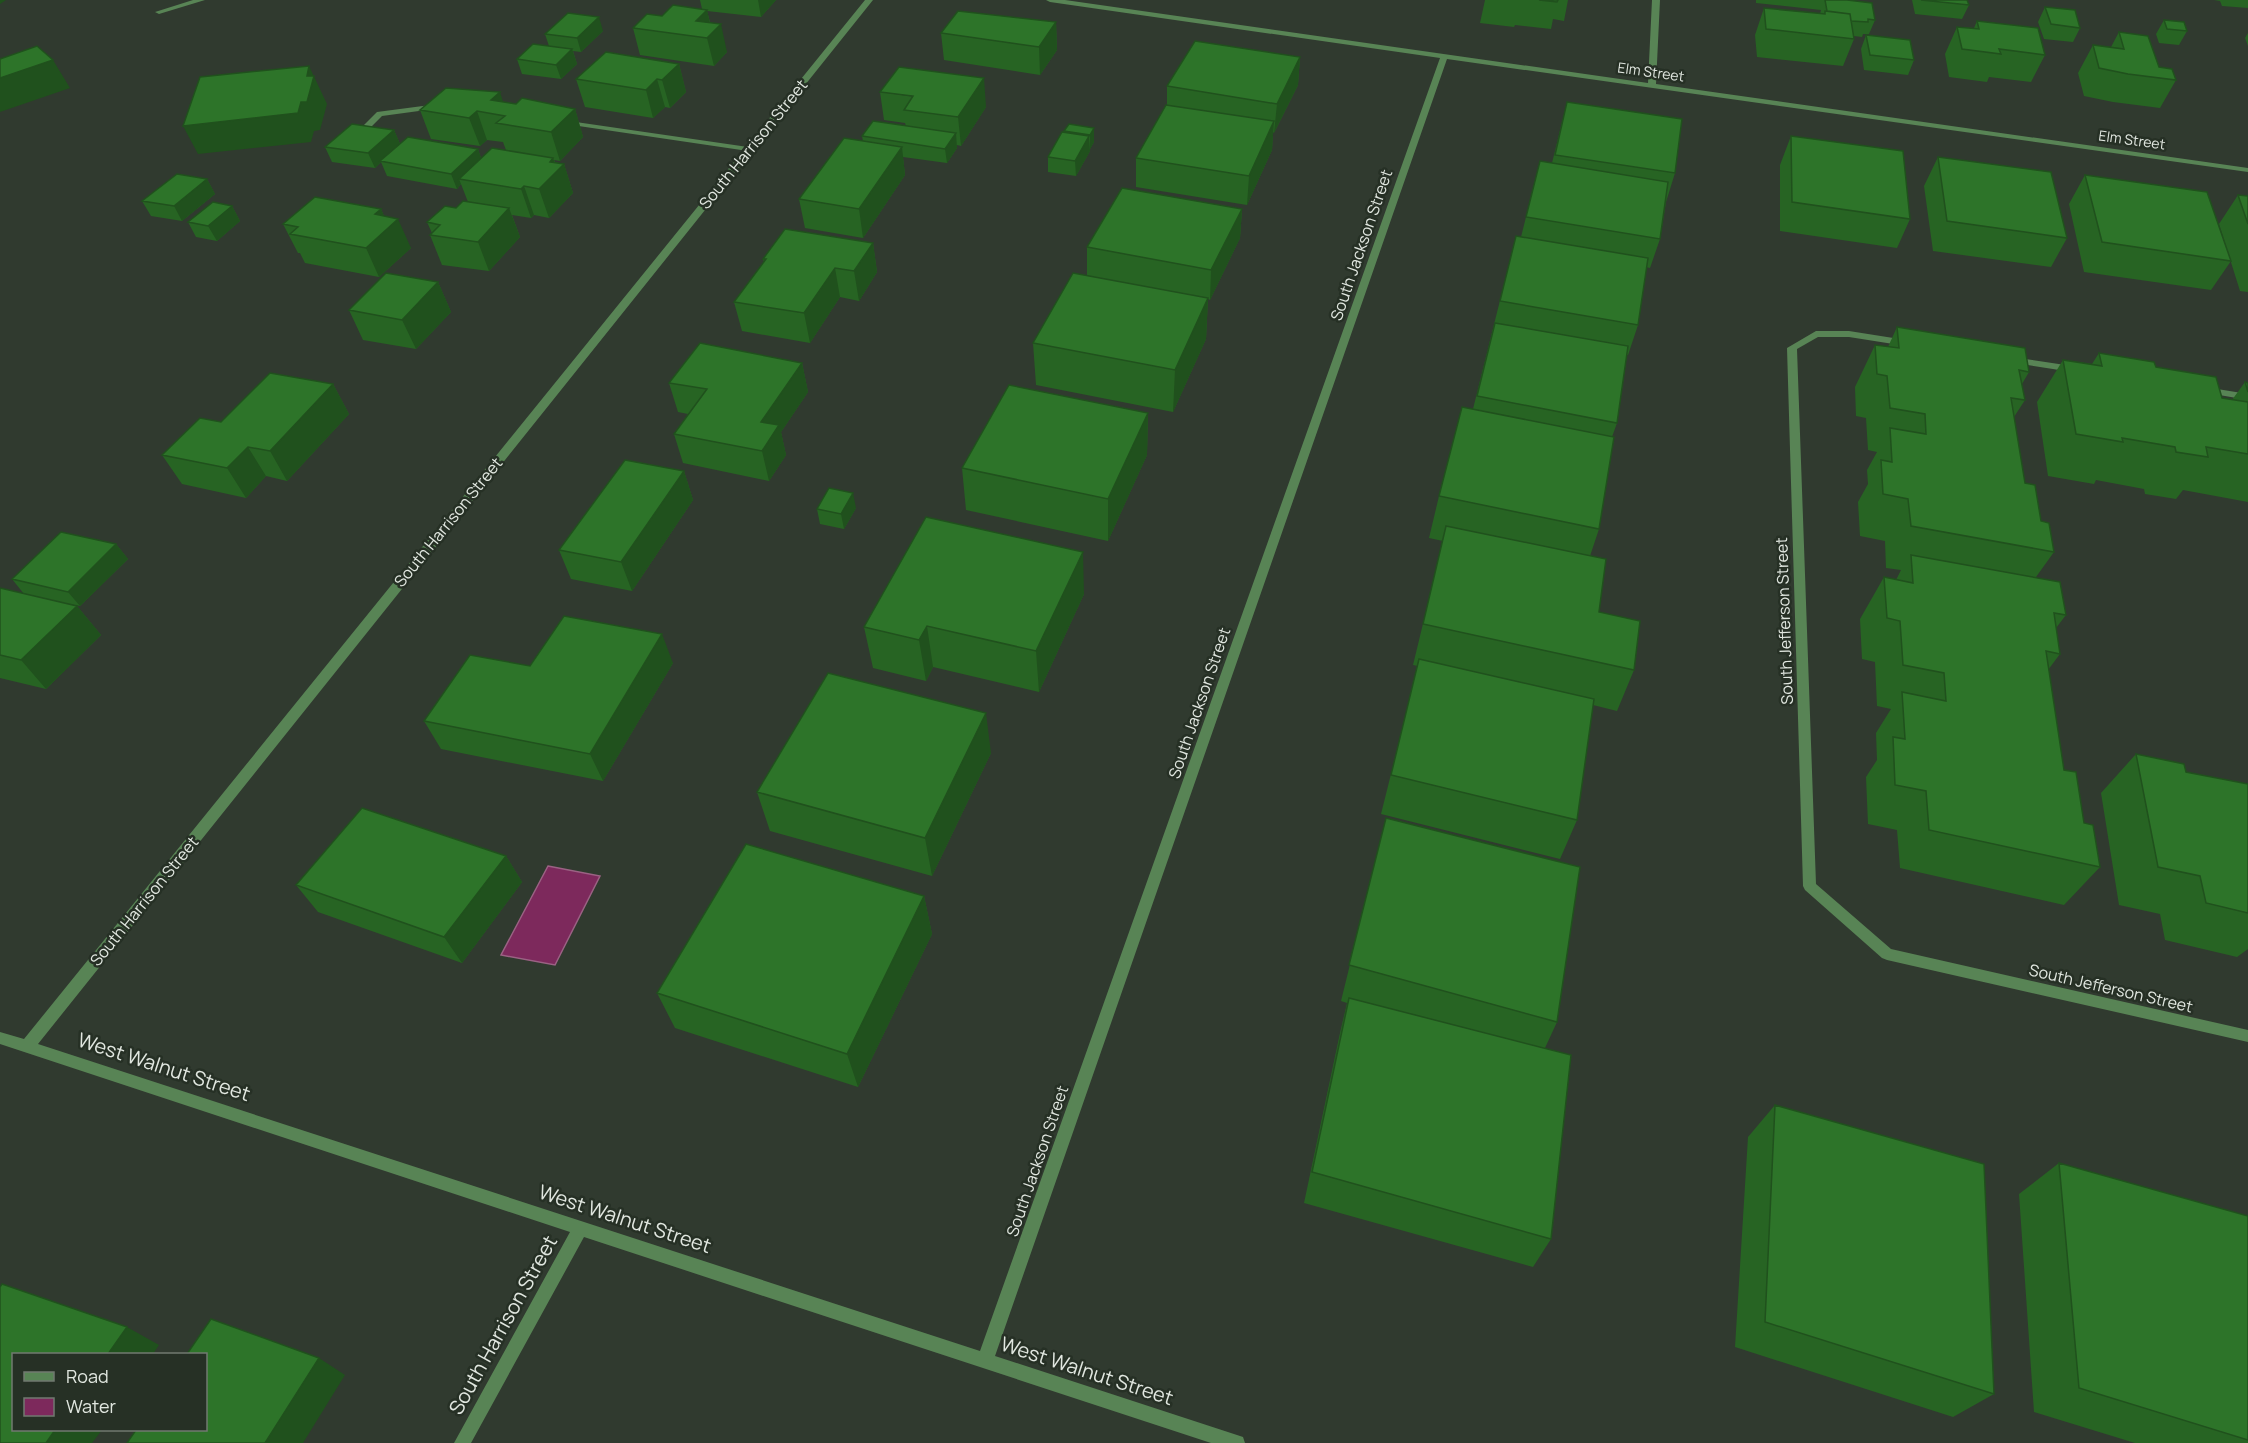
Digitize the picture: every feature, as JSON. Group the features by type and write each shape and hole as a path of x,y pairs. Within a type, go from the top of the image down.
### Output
{"street":[{"path":"159,12 201,0"},
{"name":"South Harrison Street","path":"28,1045 869,0"},
{"name":"Elm Street","path":"1050,0 2248,170"},
{"path":"1652,86 1656,0"},
{"name":"South Jackson Street","path":"985,1360 1444,57"},
{"path":"364,129 380,114 440,105 452,106"},
{"path":"558,121 748,149"},
{"name":"South Jefferson Street","path":"1919,345 1848,334 1816,334 1792,348 1810,886 1887,954 2248,1036"},
{"path":"2001,358 2084,371"},
{"path":"2189,388 2248,397"},
{"name":"West Walnut Street","path":"0,1038 28,1045 1237,1443"},
{"name":"South Harrison Street","path":"462,1443 581,1227"}],"water":[{"path":"548,866 600,876 555,965 501,955"}],"building":[{"path":"1825,0 1872,3 1875,20 1851,21 1850,14 1827,11"},
{"path":"1921,0 1967,0 1969,5"},
{"path":"673,5 707,10 696,21 721,24 707,38 633,28 647,14 662,16"},
{"path":"2045,7 2075,10 2080,28 2051,24"},
{"path":"1764,8 1850,14 1854,39 1766,29"},
{"path":"958,11 1056,22 1039,47 941,33"},
{"path":"568,13 599,17 577,38 545,34"},
{"path":"2164,20 2184,22 2187,31 2167,29"},
{"path":"1977,21 2038,28 2045,55 1999,49 2001,54 1962,49 1957,27 1979,29"},
{"path":"2119,32 2148,36 2159,67 2172,69 2176,80 2099,68 2093,45 2124,49"},
{"path":"1866,35 1910,40 1914,60 1870,55"},
{"path":"1195,41 1300,57 1277,104 1167,86"},
{"path":"533,44 572,49 556,65 517,59"},
{"path":"37,46 53,60 0,78 0,59"},
{"path":"606,52 679,64 662,80 657,79 646,90 576,79"},
{"path":"309,66 307,76 314,76 307,102 301,102 298,113 183,126 200,77"},
{"path":"899,67 984,78 958,117 904,110 913,96 880,92"},
{"path":"446,88 500,92 491,100 516,104 522,98 575,109 551,132 496,123 505,116 477,111 469,118 420,110"},
{"path":"1567,102 1682,119 1675,173 1555,155"},
{"path":"1166,105 1274,121 1249,176 1136,158"},
{"path":"873,121 956,133 945,149 862,136"},
{"path":"352,124 394,130 368,153 325,147"},
{"path":"1069,124 1094,128 1090,135 1064,131"},
{"path":"1062,132 1089,136 1075,161 1048,157"},
{"path":"1791,136 1903,151 1910,219 1792,202"},
{"path":"408,137 478,149 451,174 380,161"},
{"path":"844,138 902,147 859,209 799,199"},
{"path":"492,148 553,158 550,162 564,164 539,189 524,186 521,189 459,179"},
{"path":"1938,157 2051,172 2067,238 1947,221"},
{"path":"1540,161 1668,182 1660,239 1526,217"},
{"path":"177,174 207,179 174,206 142,201"},
{"path":"2085,175 2207,192 2231,261 2102,242"},
{"path":"1122,188 1242,209 1211,270 1087,247"},
{"path":"2238,195 2248,196 2248,224"},
{"path":"315,197 381,209 375,214 398,219 366,248 290,234 298,227 283,224"},
{"path":"463,201 509,208 478,242 430,235 440,225 427,222 445,206 456,208"},
{"path":"213,202 232,206 208,226 188,222"},
{"path":"785,229 873,243 854,271 835,268 804,313 734,302"},
{"path":"1516,236 1648,258 1638,325 1500,301"},
{"path":"386,273 438,282 402,320 349,310"},
{"path":"1073,273 1208,298 1175,370 1033,343"},
{"path":"1495,323 1628,346 1617,423 1477,396"},
{"path":"1897,327 2025,348 2029,372 2019,370 2025,400 2011,398 2025,483 2035,485 2041,521 2049,523 2054,552 1911,526 1908,499 1883,494 1881,460 1892,462 1890,428 1926,434 1925,414 1890,408 1887,376 1877,374 1875,345 1899,348"},
{"path":"700,343 802,363 761,422 779,425 762,451 674,434 707,389 669,383"},
{"path":"2099,353 2154,362 2156,367 2216,377 2222,398 2248,402 2248,454 2206,447 2208,457 2176,452 2175,447 2122,438 2123,442 2076,434 2063,360 2102,366"},
{"path":"270,373 333,384 270,451 248,447 227,468 162,455 200,418 221,422"},
{"path":"1009,385 1148,413 1108,499 962,468"},
{"path":"1462,407 1614,437 1599,529 1439,496"},
{"path":"625,460 684,471 621,562 559,550"},
{"path":"829,488 853,493 841,514 817,509"},
{"path":"926,517 1083,552 1036,651 927,626 919,640 864,627"},
{"path":"1446,526 1606,559 1599,612 1640,621 1634,670 1423,624"},
{"path":"61,532 116,544 68,592 12,579"},
{"path":"1911,555 2060,582 2066,615 2054,613 2060,654 2046,651 2064,770 2076,772 2084,823 2093,825 2100,867 1929,830 1926,791 1895,785 1893,737 1905,739 1902,692 1946,701 1944,673 1903,665 1900,621 1887,618 1884,577 1913,583"},
{"path":"0,588 77,606 21,660 0,655"},
{"path":"564,616 662,634 590,754 424,721 470,655 530,666"},
{"path":"1419,659 1594,699 1577,820 1391,775"},
{"path":"828,673 986,713 925,838 757,792"},
{"path":"2136,754 2184,764 2186,772 2248,784 2248,913 2206,903 2200,876 2158,867"},
{"path":"362,808 506,856 444,937 296,885"},
{"path":"1386,818 1580,867 1557,1022 1349,965"},
{"path":"746,844 924,896 847,1054 657,993"},
{"path":"1349,998 1571,1055 1551,1239 1312,1172"},
{"path":"1775,1105 1984,1164 1994,1394 1765,1322"},
{"path":"2059,1163 2248,1216 2248,1440 2079,1388"},
{"path":"2,1284 127,1327 109,1353 12,1353 12,1431 54,1431 46,1443 0,1443 0,1287"},
{"path":"211,1319 319,1358 265,1443 127,1443 135,1431 207,1431 207,1353 188,1353"}]}
